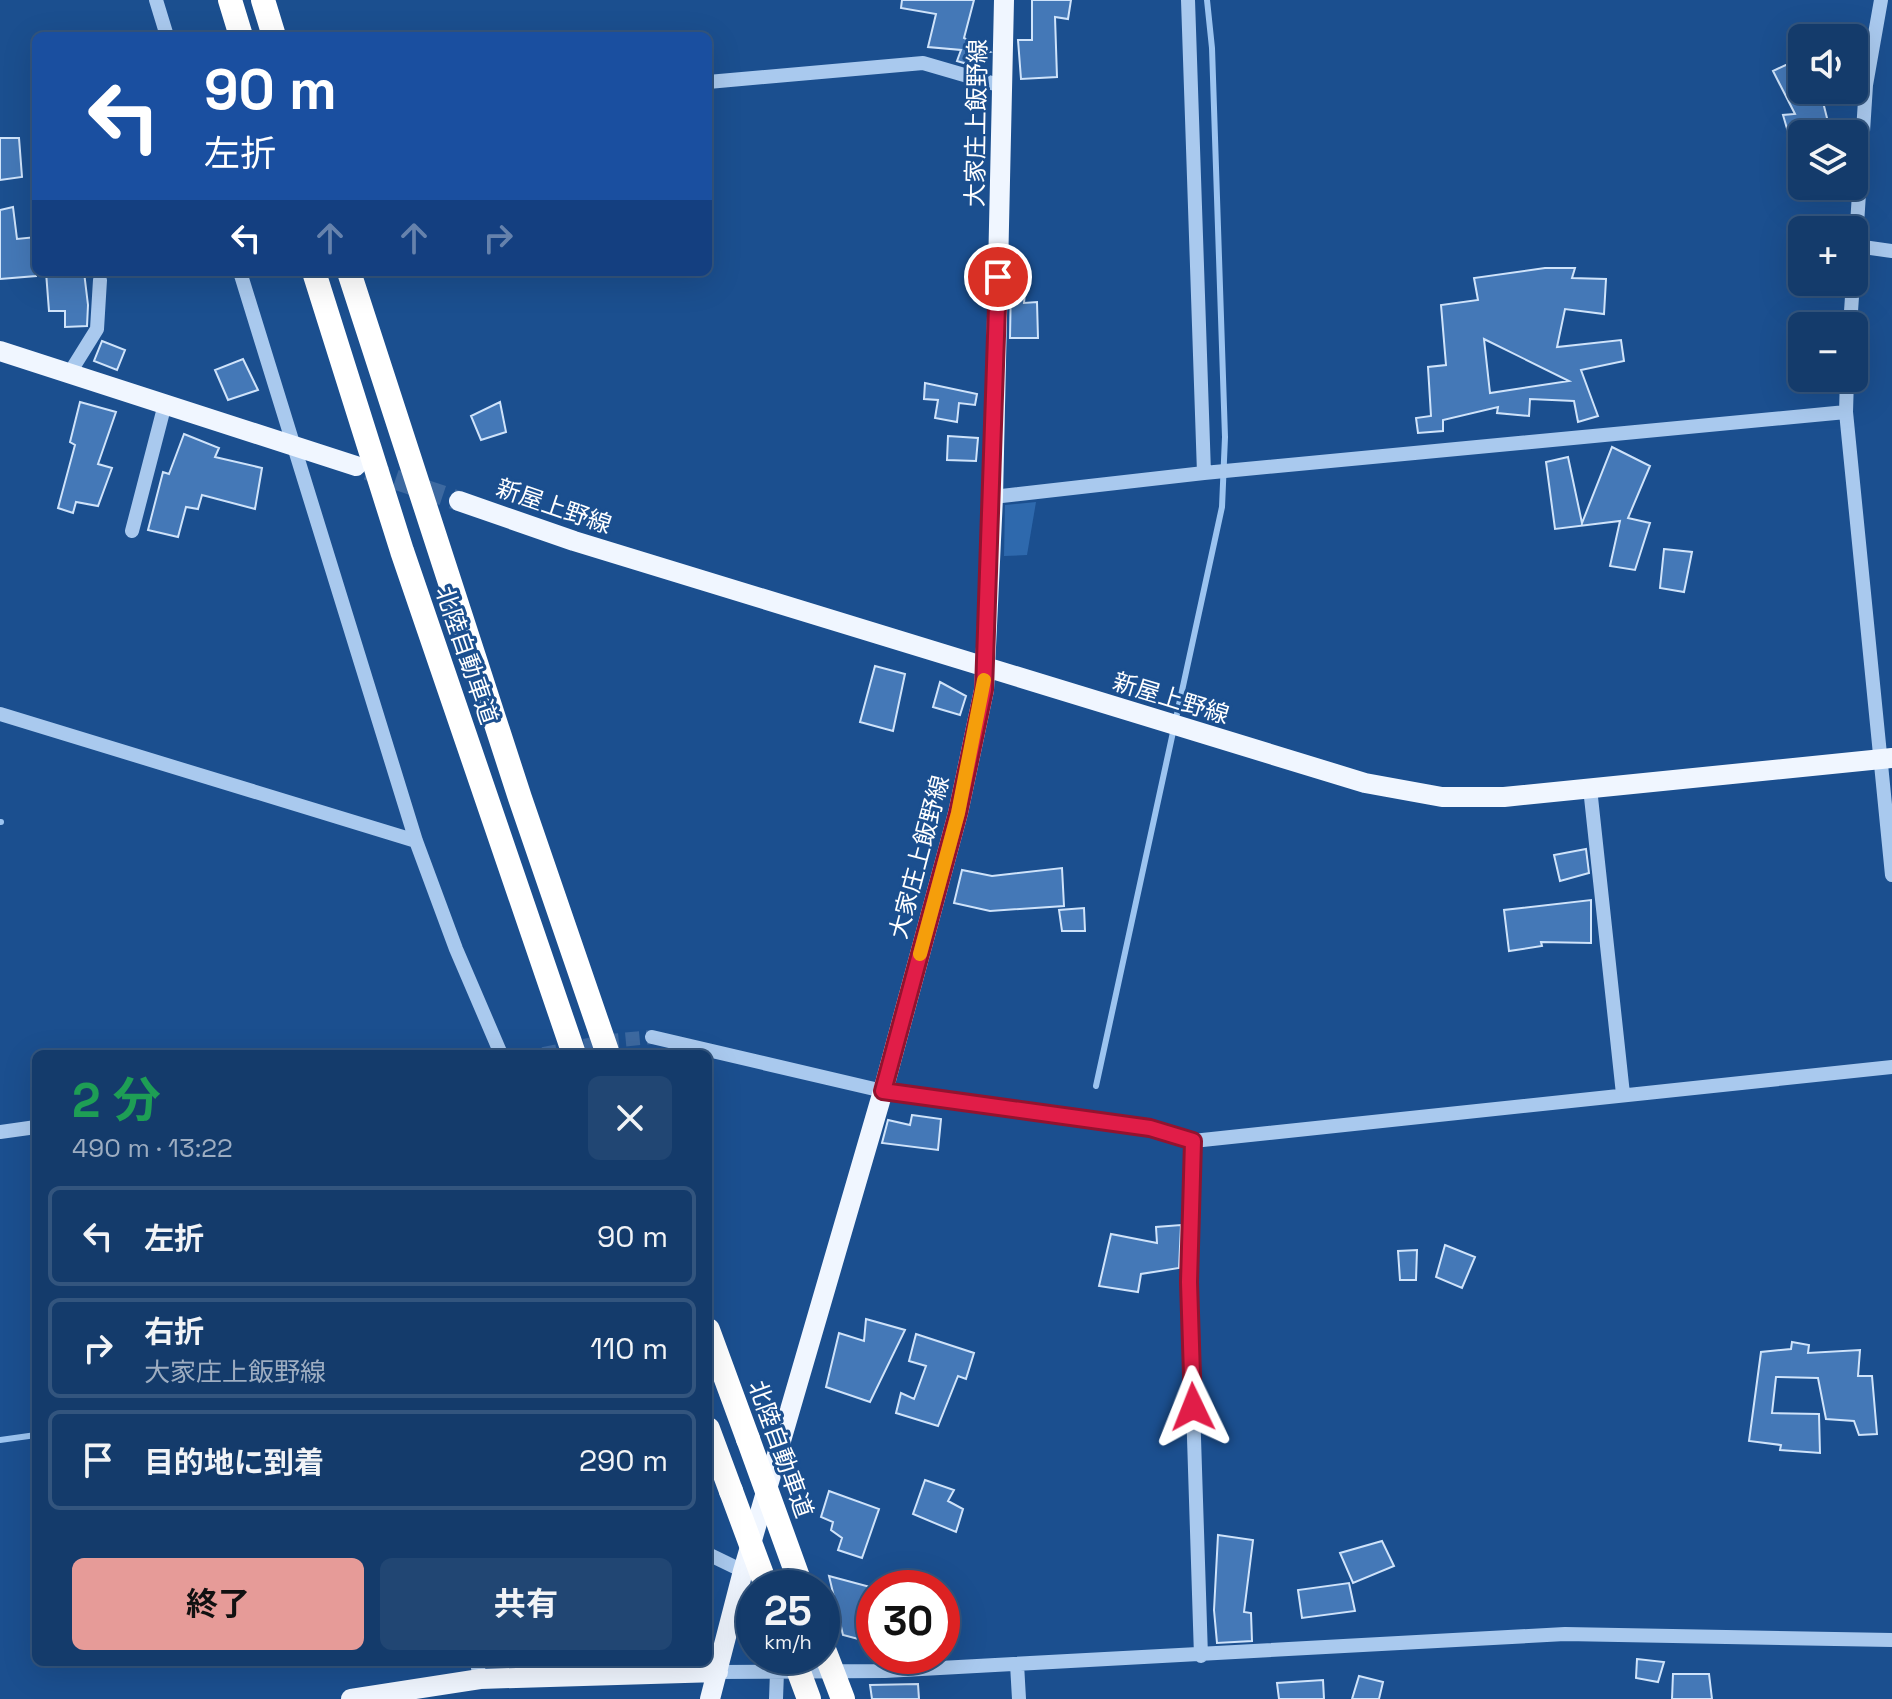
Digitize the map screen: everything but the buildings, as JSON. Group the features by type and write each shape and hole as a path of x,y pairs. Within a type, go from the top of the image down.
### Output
{"highway":[{"path":"230,0 240,32"},
{"path":"263,0 273,32"},
{"name":"北陸自動車道","path":"315,276 402,551 573,1050"},
{"name":"北陸自動車道","path":"350,276 479,677 607,1050"},
{"name":"北陸自動車道","path":"712,1341 795,1570"},
{"path":"712,1440 760,1570"},
{"path":"792,1674 809,1699"},
{"path":"833,1674 843,1699"}],"main road":[{"name":"大家庄上飯野線","path":"743,1570 883,1091 958,813 984,690 993,497 1004,0"},
{"path":"0,351 356,466"},
{"name":"新屋上野線","path":"459,501 574,541 1365,783 1442,797 1504,797 1886,759"},
{"name":"大家庄上飯野線","path":"710,1699 736,1599"},
{"path":"351,1699 479,1671 718,1672"}],"street":[{"path":"156,0 166,32"},
{"path":"1188,0 1204,473"},
{"path":"1858,216 1866,85 1881,0"},
{"path":"712,82 923,63 1002,86"},
{"path":"1868,248 1892,251"},
{"path":"241,276 416,841 456,949 499,1050"},
{"path":"69,374 97,329 100,280"},
{"path":"1847,392 1846,412 1886,759 1892,875"},
{"path":"132,531 165,404"},
{"path":"993,497 1204,473 1846,412"},
{"path":"0,714 416,841"},
{"path":"1590,788 1623,1094"},
{"path":"652,1037 708,1050"},
{"path":"712,1051 883,1091 1150,1128 1193,1141 1892,1067"},
{"path":"0,1132 32,1128"},
{"path":"1193,1141 1189,1282 1201,1656"},
{"path":"712,1556 741,1570"},
{"path":"840,1668 885,1671 1565,1634 1892,1640"},
{"path":"1017,1664 1019,1699"},
{"path":"718,1672 736,1670"},
{"path":"776,1699 782,1674"}],"shaded area":[{"path":"1036,502 1027,555 1004,556 1005,505"}],"waterway":[{"path":"1096,1086 1222,507 1225,437 1212,48 1207,0"},
{"path":"0,1440 32,1436"}],"tunnel":[{"path":"367,470 459,501"},
{"path":"563,1050 652,1037"}],"slow traffic":[{"path":"920,954 970,764 984,680"}],"route":[{"path":"998,277 993,497 984,690 958,813 883,1091 1150,1128 1193,1141 1189,1282 1193,1407"}]}
